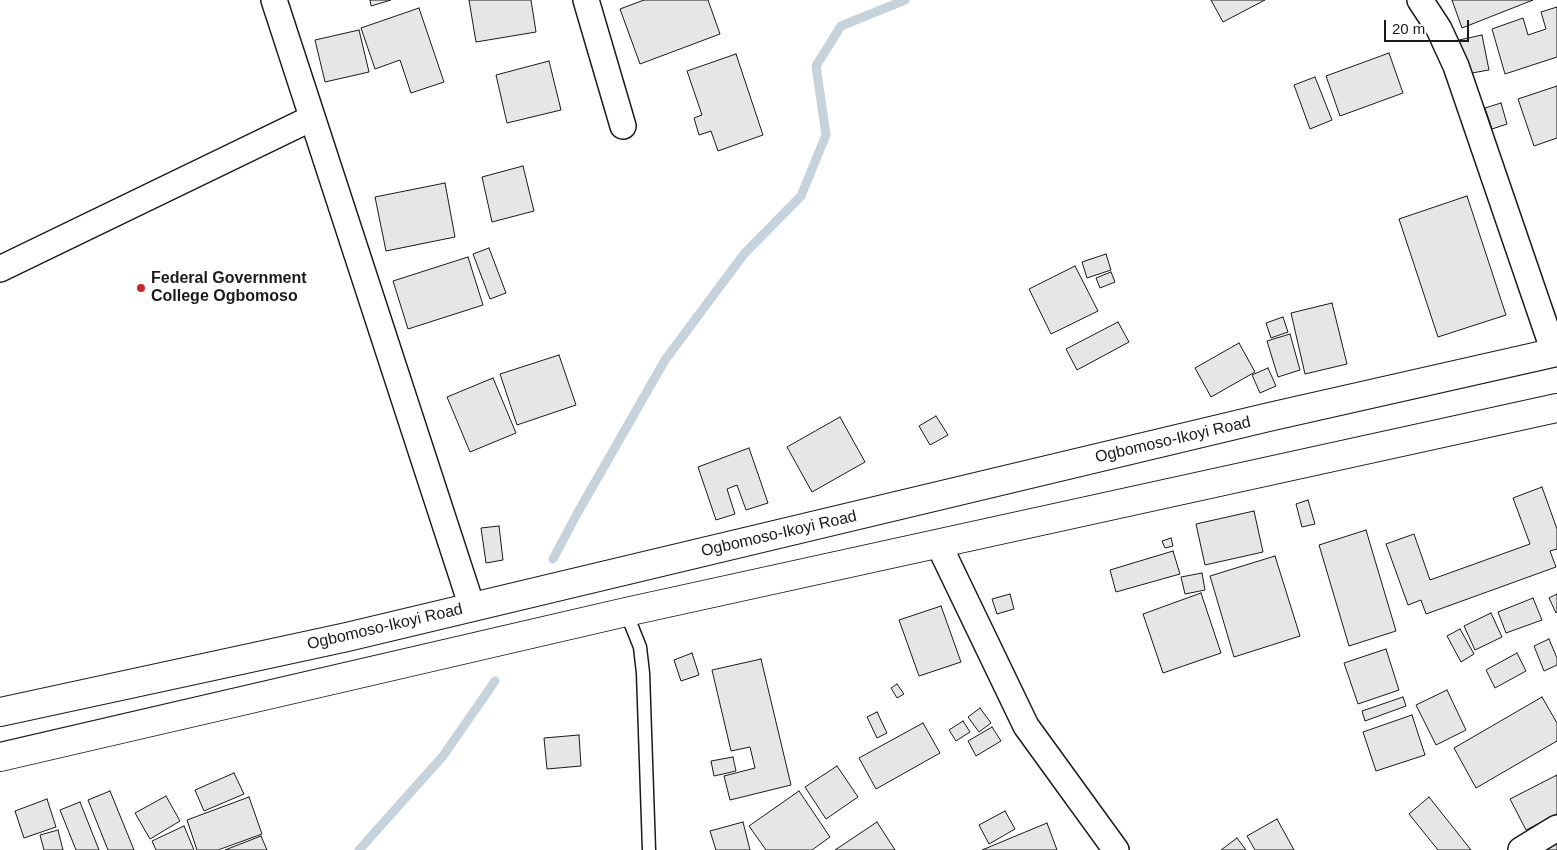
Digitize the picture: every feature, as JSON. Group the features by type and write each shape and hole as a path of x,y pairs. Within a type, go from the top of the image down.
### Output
{"main road":[{"name":"Ogbomoso-Ikoyi Road","path":"0,712 347,637 1260,419 1555,352"},
{"path":"0,757 626,612 1557,408"}],"street":[{"path":"274,0 472,607"},
{"path":"586,0 623,126"},
{"path":"1420,0 1439,29 1456,66 1555,352"},
{"path":"0,269 312,118"},
{"path":"938,543 1026,726 1116,850"},
{"path":"1521,850 1557,828"}],"lane":[{"path":"626,612 640,647 643,673 649,850"}],"building":[{"path":"370,0 391,0 371,6"},
{"path":"469,0 531,0 536,32 476,42"},
{"path":"644,0 708,0 720,34 640,64 620,9"},
{"path":"1211,0 1265,0 1223,22"},
{"path":"1452,0 1533,0 1462,28"},
{"path":"1557,7 1557,57 1505,74 1492,29 1523,18 1528,35 1546,29 1541,12"},
{"path":"419,8 444,82 411,93 400,60 375,69 361,28"},
{"path":"359,30 369,72 325,82 315,40"},
{"path":"1482,35 1489,70 1466,74 1459,40"},
{"path":"1389,53 1403,93 1340,116 1326,76"},
{"path":"736,54 763,135 718,151 711,131 699,135 694,118 702,115 687,71"},
{"path":"549,61 561,110 507,123 496,75"},
{"path":"1315,77 1332,120 1310,129 1294,85"},
{"path":"1557,86 1557,138 1534,146 1518,99"},
{"path":"1501,103 1507,124 1492,129 1485,108"},
{"path":"523,166 534,211 492,222 482,177"},
{"path":"445,183 455,237 386,251 375,197"},
{"path":"1467,196 1506,315 1438,337 1399,219"},
{"path":"489,248 506,293 490,299 473,254"},
{"path":"1106,254 1111,270 1087,278 1082,262"},
{"path":"468,257 483,305 408,329 393,281"},
{"path":"1075,266 1098,311 1051,334 1029,289"},
{"path":"1111,272 1115,282 1100,288 1096,278"},
{"path":"1332,303 1347,364 1305,374 1291,313"},
{"path":"1283,317 1288,332 1271,338 1266,323"},
{"path":"1118,322 1129,342 1077,370 1066,349"},
{"path":"1290,334 1300,370 1278,377 1267,341"},
{"path":"1239,343 1255,372 1211,397 1195,368"},
{"path":"559,355 576,405 517,425 500,374"},
{"path":"1268,368 1276,386 1260,393 1252,375"},
{"path":"493,378 516,433 470,452 447,397"},
{"path":"936,416 948,435 930,445 919,426"},
{"path":"840,417 865,462 812,492 787,447"},
{"path":"749,448 768,503 746,510 737,485 727,489 735,514 716,520 698,467"},
{"path":"1542,487 1557,529 1557,549 1550,551 1556,567 1426,614 1421,600 1408,605 1386,544 1414,534 1430,580 1530,544 1513,498"},
{"path":"1308,500 1315,524 1302,527 1296,504"},
{"path":"1254,511 1263,552 1205,565 1196,524"},
{"path":"499,526 503,560 486,563 481,528"},
{"path":"1366,530 1396,631 1349,646 1319,545"},
{"path":"1171,538 1173,546 1165,548 1162,541"},
{"path":"1173,551 1180,574 1116,592 1110,570"},
{"path":"1275,556 1300,636 1234,657 1210,576"},
{"path":"1202,573 1205,590 1185,594 1181,577"},
{"path":"1201,593 1221,653 1163,673 1143,614"},
{"path":"1010,594 1014,609 997,614 992,599"},
{"path":"1557,594 1557,612 1556,613 1549,598"},
{"path":"1533,598 1542,620 1506,633 1498,612"},
{"path":"941,606 961,662 919,676 899,620"},
{"path":"1491,613 1502,637 1475,650 1464,626"},
{"path":"1460,629 1474,654 1461,662 1447,636"},
{"path":"1549,639 1557,658 1557,665 1544,671 1534,646"},
{"path":"1386,649 1399,690 1358,704 1344,663"},
{"path":"692,653 699,675 681,681 674,660"},
{"path":"1517,653 1526,671 1495,688 1486,670"},
{"path":"761,659 791,785 730,800 724,776 755,768 750,747 731,751 712,670"},
{"path":"897,684 904,694 897,698 891,688"},
{"path":"1447,690 1466,730 1436,745 1416,705"},
{"path":"1403,697 1406,706 1365,721 1362,711"},
{"path":"1542,697 1557,723 1557,741 1476,788 1454,748"},
{"path":"980,708 991,723 979,732 968,717"},
{"path":"877,712 887,733 877,738 867,717"},
{"path":"1412,715 1425,755 1376,771 1363,732"},
{"path":"963,721 970,732 956,741 949,730"},
{"path":"923,723 940,753 876,789 859,758"},
{"path":"992,727 1001,741 976,756 968,741"},
{"path":"579,735 581,766 547,769 544,738"},
{"path":"733,757 736,771 714,776 711,761"},
{"path":"837,766 858,797 826,819 805,787"},
{"path":"234,773 244,794 204,811 195,790"},
{"path":"1557,775 1557,814 1526,830 1510,799"},
{"path":"110,791 134,850 108,850 88,800"},
{"path":"799,791 830,837 812,850 766,850 749,826"},
{"path":"166,796 180,821 150,839 135,813"},
{"path":"249,797 262,834 218,850 197,850 187,820"},
{"path":"1429,797 1471,850 1438,850 1409,814"},
{"path":"47,799 56,827 24,838 15,811"},
{"path":"80,802 99,850 76,850 60,810"},
{"path":"1005,811 1015,829 989,844 979,825"},
{"path":"1277,819 1294,850 1255,850 1247,836"},
{"path":"743,822 750,850 716,850 710,831"},
{"path":"877,822 895,850 835,850"},
{"path":"1047,823 1057,850 982,850"},
{"path":"184,826 194,850 156,850 152,841"},
{"path":"58,830 63,850 44,850 40,835"},
{"path":"261,836 267,850 225,850"},
{"path":"1237,838 1246,850 1221,850"},
{"path":"1557,838 1557,850 1536,850"}],"waterway":[{"path":"553,559 665,360 744,254 801,196 826,135 816,66 841,26 905,0"},
{"path":"359,850 443,756 495,681"}],"place":[{"name":"Federal Government College Ogbomoso","path":"141,288"}]}
